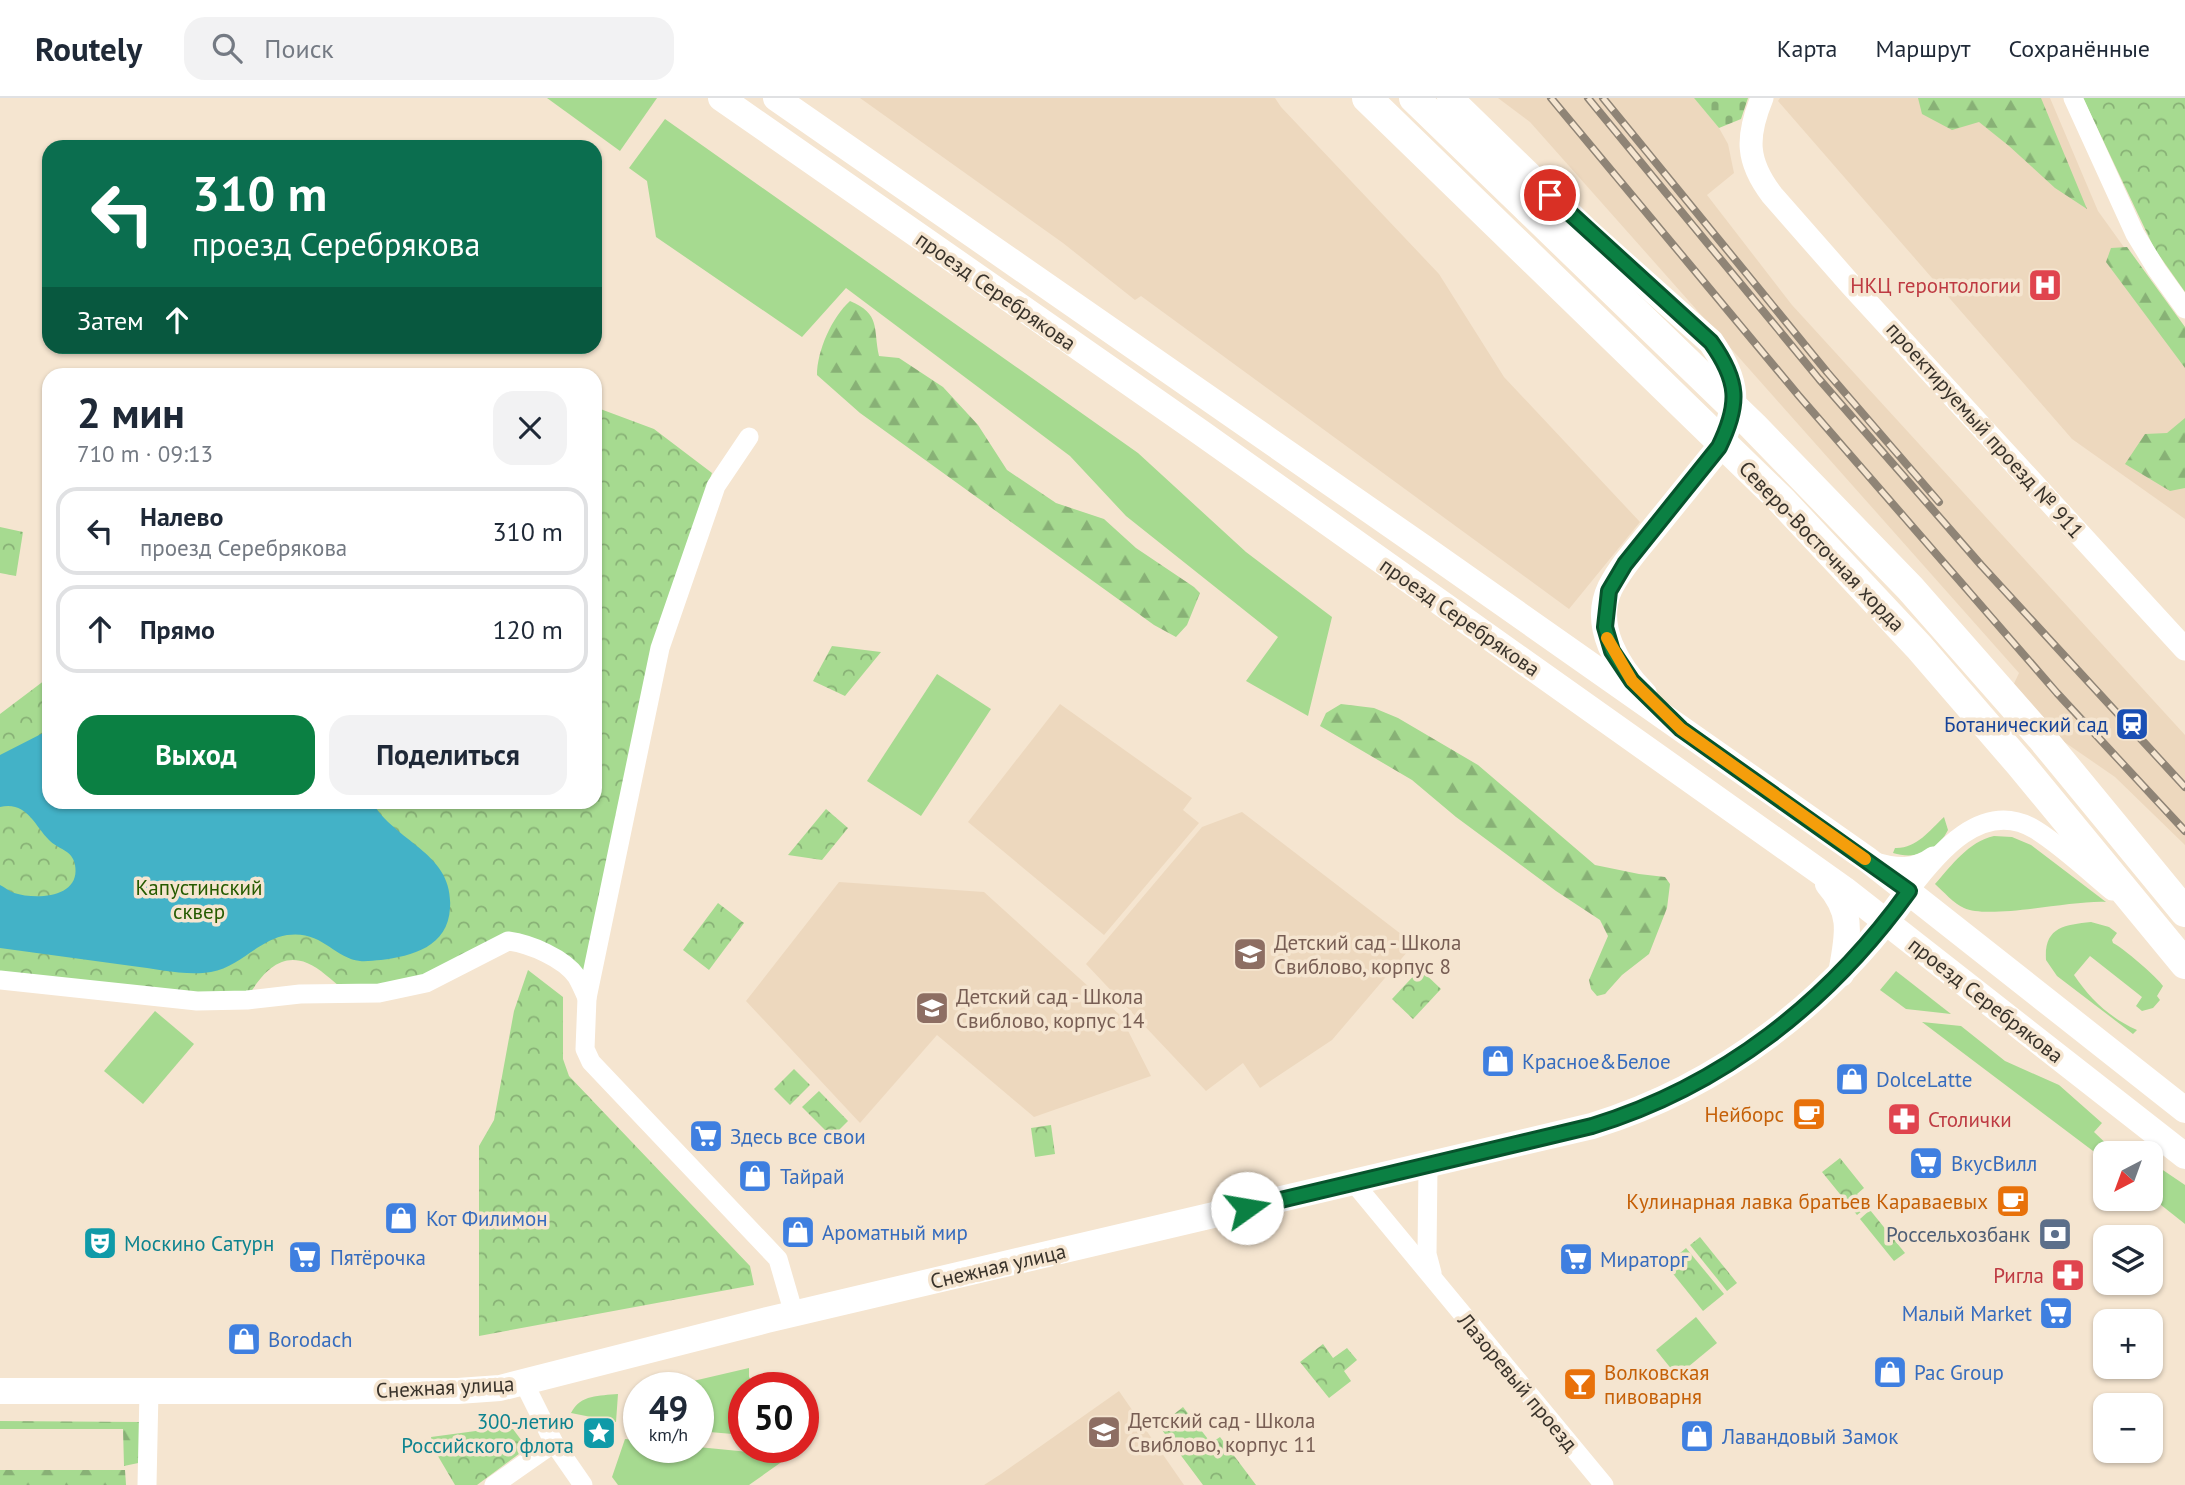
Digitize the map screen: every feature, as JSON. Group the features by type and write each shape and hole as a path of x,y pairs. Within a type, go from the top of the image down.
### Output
{"main road":[{"name":"проезд Серебрякова","path":"721,98 1808,863 2185,1156"},
{"name":"проезд Серебрякова","path":"776,98 1868,860 2185,1110"},
{"name":"Северо-Восточная хорда","path":"1367,98 1782,502 1919,647 2020,764 2185,964"},
{"name":"Северо-Восточная хорда","path":"1414,98 1753,426 1910,589 2041,737 2185,912"},
{"path":"1450,98 1588,232 1711,342 1726,363 1734,389 1734,410 1729,427 1719,447 1625,564 1609,591 1605,616 1606,637 1632,681 1681,729"},
{"path":"1808,863 1844,905 1848,922 1841,974"},
{"name":"Снежная улица","path":"0,1391 458,1391 524,1383 794,1314 1592,1126 1632,1114 1661,1101 1741,1056 1795,1017 1841,974 1887,923 1909,891"}],"street":[{"name":"проектируемый проезд № 911","path":"1762,98 1750,132 1750,146 1752,161 1760,179 1772,195 2185,649"},
{"path":"2073,98 2135,234 2185,309"},
{"path":"750,437 716,486 660,649 587,998 585,1049 591,1062 778,1259 794,1314"},
{"path":"1868,860 1898,868 1909,867 1925,862 1950,842 1978,826 1995,821 2016,822 2035,829 2185,953"},
{"path":"1909,891 1950,842"},
{"path":"0,979 197,1001 247,1000 300,994 379,993 426,983 508,941 540,951 570,969 587,998"},
{"path":"1427,1166 1427,1254 1433,1278"},
{"name":"Лазоревый проезд","path":"1354,1183 1604,1485"},
{"path":"524,1383 554,1443 583,1485"},
{"path":"147,1485 149,1391"},
{"path":"494,1485 554,1443"}],"shaded area":[{"path":"860,98 1275,98 1439,274 1504,377 1640,522 1569,609 1141,296 1135,300 1063,243"},
{"path":"1498,98 1694,98 1719,128 1728,144 1734,173 1707,195 1792,305 2185,735 2185,845 2115,777 2060,739 2002,709 2019,673 1530,122"},
{"name":"НКЦ геронтологии","path":"1780,98 2050,98 2098,211 2185,332 2185,519 2072,439 1778,101"},
{"path":"1060,704 1192,798 1183,810 1199,823 1104,935 968,822"},
{"name":"Детский сад - Школа Свиблово, корпус 8","path":"1242,812 1414,944 1332,1040 1260,1088 1243,1063 1206,1091 1086,964 1202,827"},
{"name":"Детский сад - Школа Свиблово, корпус 14","path":"839,882 984,892 1120,1015 1151,1076 1034,1117 937,1035 860,1123 746,1001"},
{"name":"Детский сад - Школа Свиблово, корпус 11","path":"1119,1391 1184,1485 984,1485 1001,1474"}],"green space":[{"path":"547,98 657,98 620,151"},
{"path":"1694,98 1748,98 1741,119 1719,128"},
{"path":"1918,98 2041,98 2087,209 2055,188 1979,122 1952,130 1922,114"},
{"path":"2083,98 2185,98 2185,292 2154,248"},
{"path":"665,119 1138,453 1246,552 1332,617 1308,716 1246,681 1278,637 1126,516 1070,456 846,288 802,337 656,237 647,181 629,168"},
{"path":"2127,247 2185,327 2185,368 2106,262 2111,248"},
{"path":"850,301 867,311 871,317 879,356 899,358 943,387 978,425 1007,470 1056,503 1104,519 1136,548 1200,593 1187,625 1176,637 1154,625 860,413 817,375 827,335 837,316"},
{"name":"Капустинский сквер","path":"602,410 654,429 712,473 653,645 586,977 523,939 415,982 343,989 312,965 288,960 266,973 249,995 217,998 0,976 0,714 42,682 42,809 602,809"},
{"path":"2185,418 2185,488 2170,491 2125,464 2145,434 2167,433"},
{"path":"0,527 23,532 16,576 0,573"},
{"path":"832,646 881,652 845,696 813,681"},
{"path":"937,674 991,709 921,816 867,781"},
{"path":"1341,704 1374,708 1398,718 1478,765 1595,865 1665,877 1670,884 1667,908 1649,954 1622,975 1605,994 1597,996 1591,989 1589,980 1608,936 1600,920 1456,817 1412,780 1320,726 1326,713"},
{"path":"826,809 848,828 822,860 788,855"},
{"path":"1944,817 1948,830 1932,849 1917,855 1893,853 1895,848 1909,846 1922,838"},
{"path":"1994,836 2012,837 2031,845 2106,902 1992,912 1960,906 1935,884 1968,849"},
{"path":"718,903 744,923 709,970 683,950"},
{"path":"2091,922 2109,927 2117,933 2113,943 2140,963 2163,986 2157,996 2160,1000 2153,1008 2142,1011 2136,1006 2142,997 2090,956 2074,975 2101,1007 2137,1030 2133,1034 2057,976 2046,960 2046,949 2052,934 2064,927"},
{"path":"1420,969 1441,989 1413,1019 1392,999"},
{"path":"528,970 563,997 563,1059 569,1076 750,1266 754,1285 479,1336 479,1146 494,1120 514,1011"},
{"path":"1896,971 1951,1014 1906,1009 1880,990"},
{"path":"155,1011 194,1044 143,1104 104,1071"},
{"path":"1922,1022 1961,1026 2005,1061 2059,1085 2102,1123 2094,1132 2103,1141 2093,1141 2093,1151"},
{"path":"794,1069 810,1085 790,1105 774,1089"},
{"path":"819,1091 848,1121 832,1137 802,1107"},
{"path":"1051,1125 1055,1154 1035,1157 1031,1128"},
{"path":"1840,1158 1864,1188 1857,1194 1867,1207 1857,1215 1822,1172"},
{"path":"2163,1170 2185,1185 2185,1224 2163,1207"},
{"path":"1870,1210 1905,1253 1894,1261 1860,1219"},
{"path":"1700,1237 1737,1283 1727,1291 1690,1245"},
{"path":"1686,1248 1724,1294 1703,1311 1666,1265"},
{"path":"1696,1317 1717,1343 1677,1376 1656,1350"},
{"path":"1323,1344 1333,1358 1347,1348 1357,1360 1344,1371 1351,1381 1329,1398 1300,1362"},
{"path":"749,1368 749,1372 732,1372"},
{"path":"728,1373 728,1434 714,1432 714,1376"},
{"path":"618,1394 616,1422 571,1413 585,1399"},
{"path":"1183,1407 1211,1443 1220,1437 1256,1485 1203,1485 1159,1426"},
{"path":"0,1421 141,1422 143,1462 124,1466 123,1429 0,1429"},
{"path":"498,1428 513,1429 527,1448 477,1485 455,1485 432,1446 431,1437"},
{"path":"623,1445 623,1463 714,1463 714,1449 728,1450 728,1463 780,1463 749,1485 618,1485 612,1477"},
{"path":"0,1470 125,1470 126,1485 0,1485"}],"water":[{"path":"42,734 42,809 377,809 422,850 443,874 449,889 448,921 435,941 405,956 360,961 343,955 319,940 287,935 267,942 231,965 201,973 172,972 0,948 0,885 23,895 55,894 71,884 75,876 75,865 71,856 52,843 23,811 9,806 0,807 0,755"}],"railway":[{"path":"1551,98 1799,396 2057,693 2185,831"},
{"path":"1588,98 1819,379 1981,565 2185,787"},
{"path":"1603,98 1827,372 1939,502"}],"slow traffic":[{"path":"1607,638 1612,651 1632,681 1681,729 1865,859"}],"place":[{"name":"НКЦ геронтологии","path":"2045,285"},
{"name":"Ботанический сад","path":"2132,724"},
{"name":"Детский сад - Школа Свиблово, корпус 8","path":"1250,954"},
{"name":"Детский сад - Школа Свиблово, корпус 14","path":"932,1008"},
{"name":"Красное&Белое","path":"1498,1061"},
{"name":"DolceLatte","path":"1852,1079"},
{"name":"Нейборс","path":"1809,1114"},
{"name":"Столички","path":"1904,1119"},
{"name":"Здесь все свои","path":"706,1136"},
{"name":"ВкусВилл","path":"1926,1163"},
{"name":"Тайрай","path":"755,1176"},
{"name":"Кулинарная лавка братьев Караваевых","path":"2013,1201"},
{"name":"Кот Филимон","path":"401,1218"},
{"name":"Ароматный мир","path":"798,1232"},
{"name":"Россельхозбанк","path":"2055,1234"},
{"name":"Москино Сатурн","path":"100,1243"},
{"name":"Пятёрочка","path":"305,1257"},
{"name":"Мираторг","path":"1576,1259"},
{"name":"Ригла","path":"2068,1275"},
{"name":"Малый Market","path":"2056,1313"},
{"name":"Borodach","path":"244,1339"},
{"name":"Pac Group","path":"1890,1372"},
{"name":"Волковская пивоварня","path":"1580,1384"},
{"name":"Детский сад - Школа Свиблово, корпус 11","path":"1104,1432"},
{"name":"300-летию Российского флота","path":"599,1433"},
{"name":"Лавандовый Замок","path":"1697,1436"}],"route":[{"path":"1247,1208 1524,1144 1632,1114 1661,1101 1741,1056 1795,1017 1867,946 1909,891 1681,729 1632,681 1612,651 1605,627 1609,591 1625,564 1719,447 1734,410 1734,389 1726,363 1711,342 1550,195"}]}
